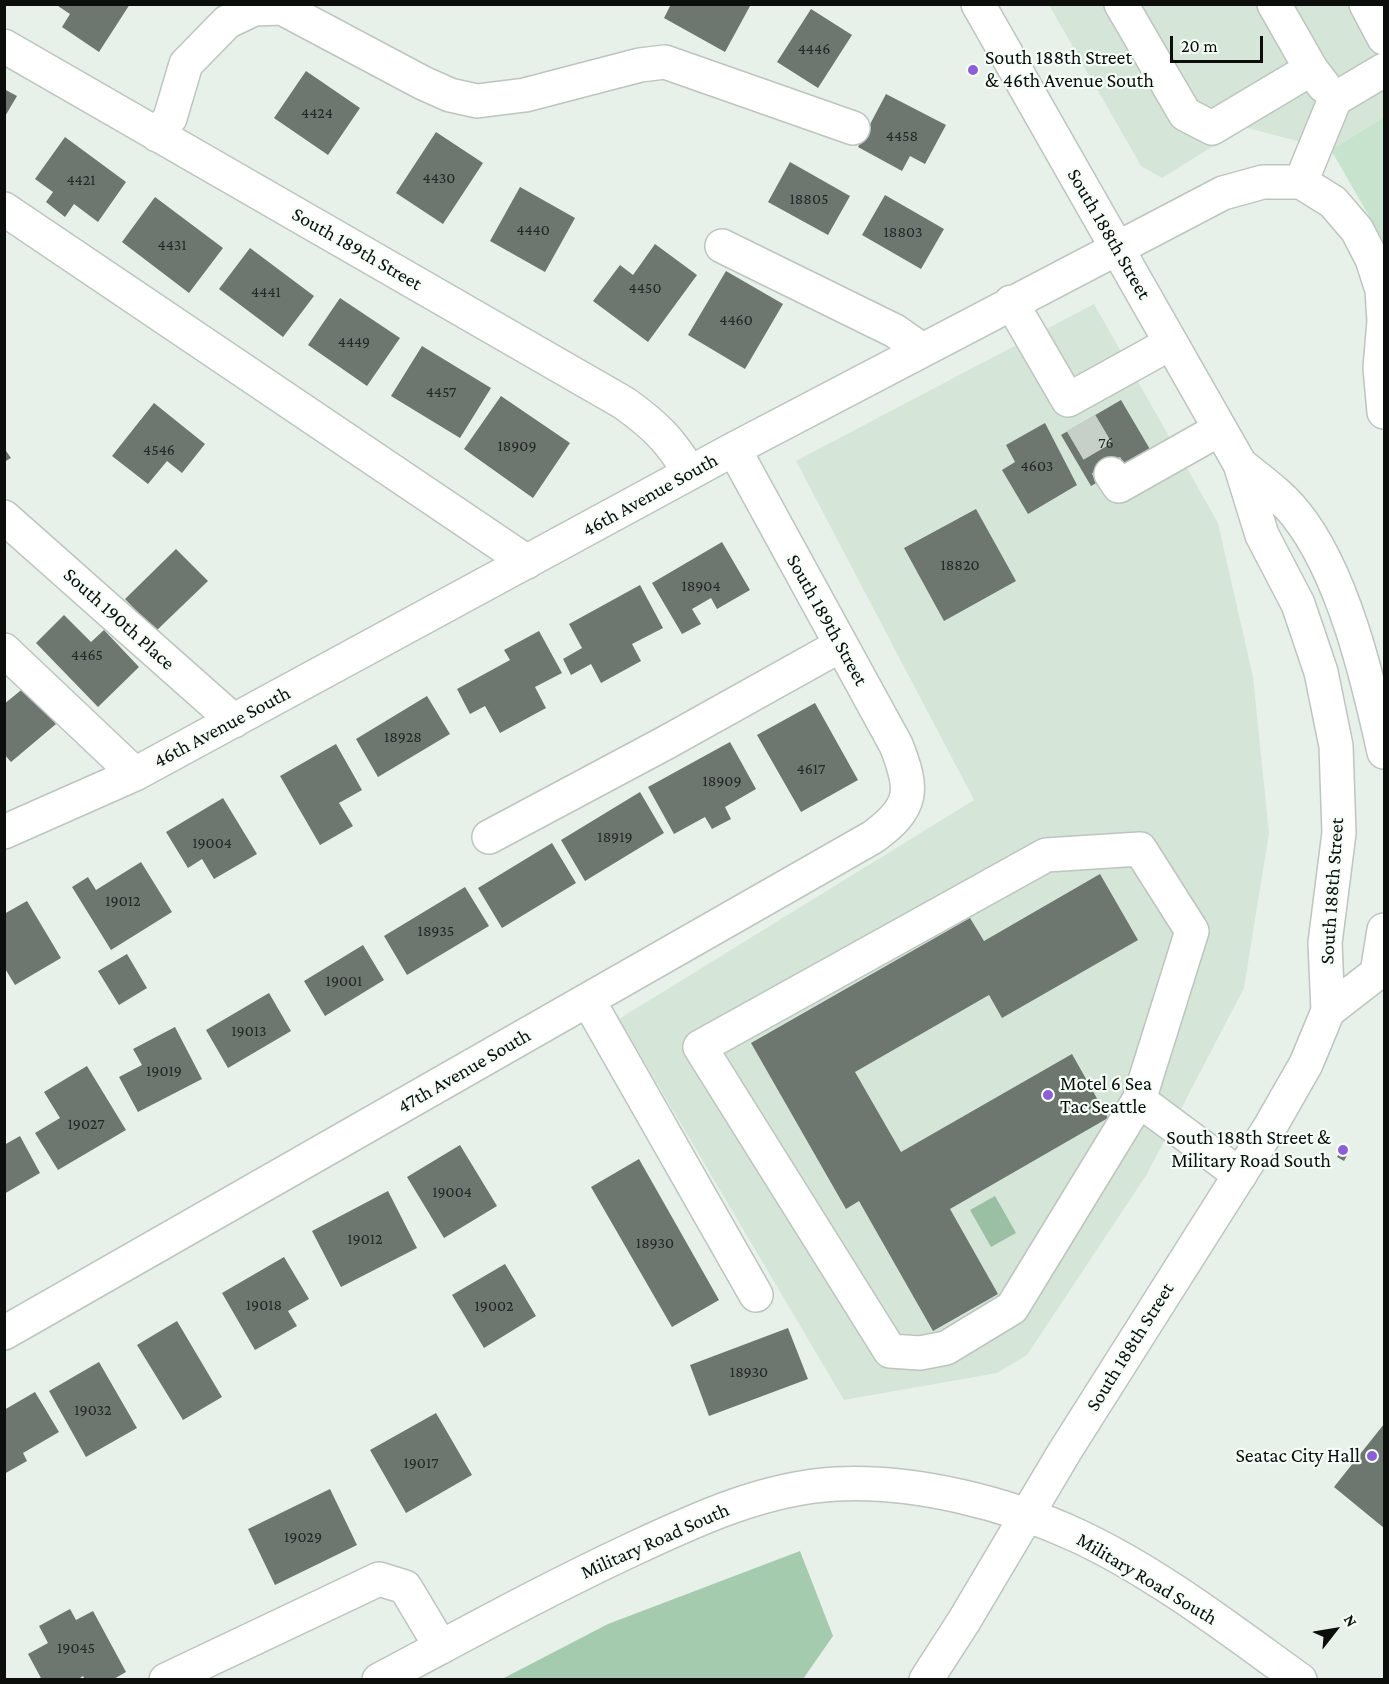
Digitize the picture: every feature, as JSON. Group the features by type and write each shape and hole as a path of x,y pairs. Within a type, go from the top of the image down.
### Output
{"street":[{"name":"South 188th Street","path":"926,1680 1065,1451 1240,1175 1306,1064 1328,1011 1325,943 1339,833 1336,746 1321,672 1298,604 1262,535 1240,464 978,4"},
{"path":"1121,4 1185,114 1212,128 1311,69"},
{"path":"1274,4 1311,69 1335,99"},
{"path":"1366,4 1384,39"},
{"path":"157,135 170,118 186,64 227,22 254,9 282,8 450,95 477,101 525,95 665,62 853,128"},
{"name":"South 189th Street","path":"4,46 624,403 651,422 672,443 690,474"},
{"path":"1384,70 1335,99 1301,182 1333,202 1357,230 1372,259 1382,290 1384,321 1380,368 1384,412"},
{"name":"46th Avenue South","path":"4,832 135,774 734,449 1222,193 1263,182 1301,182"},
{"path":"4,209 527,562"},
{"path":"722,246 895,331 922,350"},
{"path":"1011,302 1075,412 1171,343"},
{"path":"1111,474 1119,486 1220,429"},
{"name":"South 189th Street","path":"734,449 896,745 906,770 909,794"},
{"name":"South 188th Street","path":"1240,464 1295,512 1324,561 1347,617 1370,684 1384,753"},
{"name":"South 190th Place","path":"4,517 234,721"},
{"path":"489,837 667,742 841,645"},
{"path":"4,650 135,774"},
{"name":"47th Avenue South","path":"4,1333 873,837 897,817 909,794"},
{"path":"1140,849 1192,931 1139,1100 1012,1308 946,1348 920,1353 890,1351 699,1047 1046,855 1140,849"},
{"name":"South 188th Street","path":"1328,1011 1377,973 1384,930"},
{"path":"588,1000 756,1295"},
{"path":"1139,1100 1240,1175"},
{"name":"Military Road South","path":"380,1680 592,1568 700,1517 735,1504 789,1491 836,1484 926,1488 1028,1515 1078,1536 1116,1556 1216,1621 1300,1680"},
{"path":"166,1680 379,1579 405,1587 441,1647"}],"shaded area":[{"path":"1049,5 1384,5 1384,117 1331,150 1244,127 1162,178 1141,166"},
{"path":"1384,117 1384,242 1331,150"},
{"path":"1094,304 1218,523 1253,677 1269,833 1244,988 1147,1174 1027,1355 997,1373 844,1400 619,1019 974,800 796,461"},
{"path":"995,1196 1016,1233 991,1247 970,1210"},
{"path":"800,1551 833,1636 803,1679 502,1679 608,1624"}],"building":[{"path":"55,4 130,4 99,52 62,27 70,14"},
{"path":"671,4 747,4 750,6 725,52 664,18"},
{"path":"811,9 852,35 818,88 777,62"},
{"path":"306,71 360,108 328,155 274,118"},
{"path":"4,89 17,96 4,118"},
{"path":"886,94 946,125 925,164 910,156 902,171 858,147"},
{"path":"436,132 483,163 443,224 396,193"},
{"path":"65,137 126,182 98,222 74,204 65,217 46,202 53,192 35,179"},
{"path":"790,162 850,196 828,235 768,202"},
{"path":"520,187 575,218 545,272 490,241"},
{"path":"885,195 944,229 921,269 862,235"},
{"path":"155,197 223,248 189,293 122,242"},
{"path":"655,244 697,275 648,342 593,301 620,265 633,275"},
{"path":"250,248 314,296 283,337 219,289"},
{"path":"726,271 783,304 745,369 688,335"},
{"path":"340,298 400,338 367,386 308,345"},
{"path":"422,346 491,388 460,438 391,396"},
{"path":"501,396 570,443 533,498 464,449"},
{"path":"1121,400 1151,451 1091,486 1061,435"},
{"path":"154,403 205,444 182,473 167,461 148,484 112,456"},
{"path":"1045,423 1077,485 1028,514 1002,470 1015,462 1006,445"},
{"path":"4,448 11,458 4,462"},
{"path":"976,509 1016,581 944,621 904,548"},
{"path":"722,542 750,590 717,609 711,598 692,609 701,624 682,634 652,583"},
{"path":"176,549 208,581 156,631 125,599"},
{"path":"640,585 663,628 632,644 641,661 601,683 591,664 571,675 563,659 582,648 569,624"},
{"path":"64,615 91,642 104,630 139,667 98,707 36,643"},
{"path":"539,631 562,673 535,687 546,708 500,733 485,706 470,714 457,689 510,660 504,650"},
{"path":"25,687 56,724 11,762 4,754 4,704"},
{"path":"427,696 450,734 378,777 356,739"},
{"path":"815,703 858,780 801,812 757,735"},
{"path":"730,742 756,789 725,807 731,819 712,829 705,817 674,834 648,787"},
{"path":"336,744 362,790 339,803 353,826 320,845 280,776"},
{"path":"640,792 664,833 585,881 561,840"},
{"path":"223,798 257,854 214,879 202,859 188,868 166,832"},
{"path":"552,843 576,883 502,928 478,888"},
{"path":"141,862 172,912 111,950 72,887 88,877 96,890"},
{"name":"Motel 6 Sea Tac Seattle","path":"1100,874 1138,940 1002,1018 989,995 855,1072 901,1152 1072,1054 1108,1118 950,1209 998,1294 933,1331 859,1201 846,1209 751,1043 970,918 984,941"},
{"path":"465,887 489,926 407,975 384,936"},
{"path":"27,901 61,958 15,985 4,967 4,914"},
{"path":"363,945 384,980 325,1016 304,981"},
{"path":"127,954 147,988 119,1005 98,971"},
{"path":"269,993 291,1031 228,1068 206,1030"},
{"path":"175,1027 202,1079 138,1112 119,1077 142,1065 133,1049"},
{"path":"87,1066 126,1130 58,1170 35,1133 60,1118 44,1092"},
{"path":"20,1136 40,1173 4,1194 4,1145"},
{"path":"460,1145 497,1206 444,1238 407,1177"},
{"path":"1343,1146 1350,1150 1344,1161 1337,1157"},
{"path":"639,1159 719,1300 672,1327 591,1187"},
{"path":"388,1191 417,1248 341,1287 312,1231"},
{"path":"284,1257 309,1299 288,1311 297,1326 255,1350 222,1293"},
{"path":"505,1264 536,1316 484,1348 452,1295"},
{"path":"177,1321 222,1397 183,1420 137,1345"},
{"path":"788,1328 808,1379 709,1416 690,1365"},
{"path":"99,1362 137,1428 86,1457 49,1391"},
{"path":"35,1392 59,1432 23,1453 27,1461 4,1474 4,1410"},
{"path":"436,1413 472,1475 406,1513 370,1450"},
{"name":"Seatac City Hall","path":"1384,1424 1384,1528 1334,1487"},
{"path":"330,1489 357,1545 275,1585 248,1529"},
{"path":"70,1609 76,1620 93,1611 126,1672 112,1680 85,1680 83,1676 77,1680 42,1680 28,1654 48,1643 39,1626"}],"tunnel":[{"path":"1081,423 1111,474"}],"place":[{"name":"South 188th Street & 46th Avenue South","path":"973,70"},
{"name":"Motel 6 Sea Tac Seattle","path":"1048,1095"},
{"name":"South 188th Street & Military Road South","path":"1343,1150"},
{"name":"Seatac City Hall","path":"1372,1456"}]}
